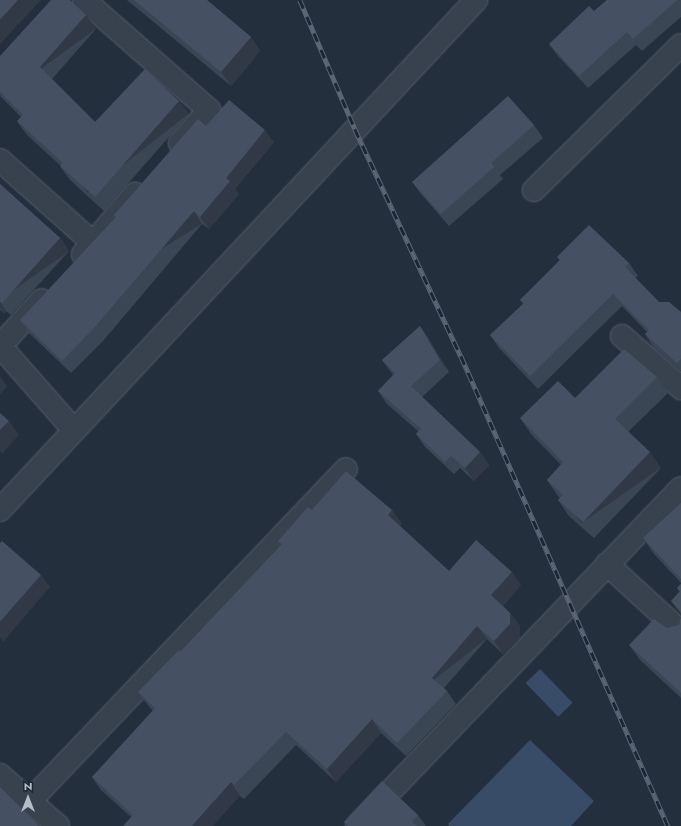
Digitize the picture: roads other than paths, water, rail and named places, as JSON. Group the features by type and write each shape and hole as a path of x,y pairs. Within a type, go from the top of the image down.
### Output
{"street":[{"path":"84,0 209,110 168,156"},
{"path":"0,510 476,0"},
{"path":"534,190 681,45"},
{"path":"0,160 92,243"},
{"path":"74,430 0,346 62,278 148,179"},
{"path":"622,336 681,388"},
{"path":"30,802 346,469"},
{"path":"357,826 681,488"},
{"path":"607,564 681,632"},
{"path":"0,774 58,826"}],"water":[{"path":"540,669 573,703 558,717 526,683"},
{"path":"530,740 594,801 571,826 449,826 448,824"}],"railway":[{"path":"300,0 355,129 461,356 668,826"}]}
